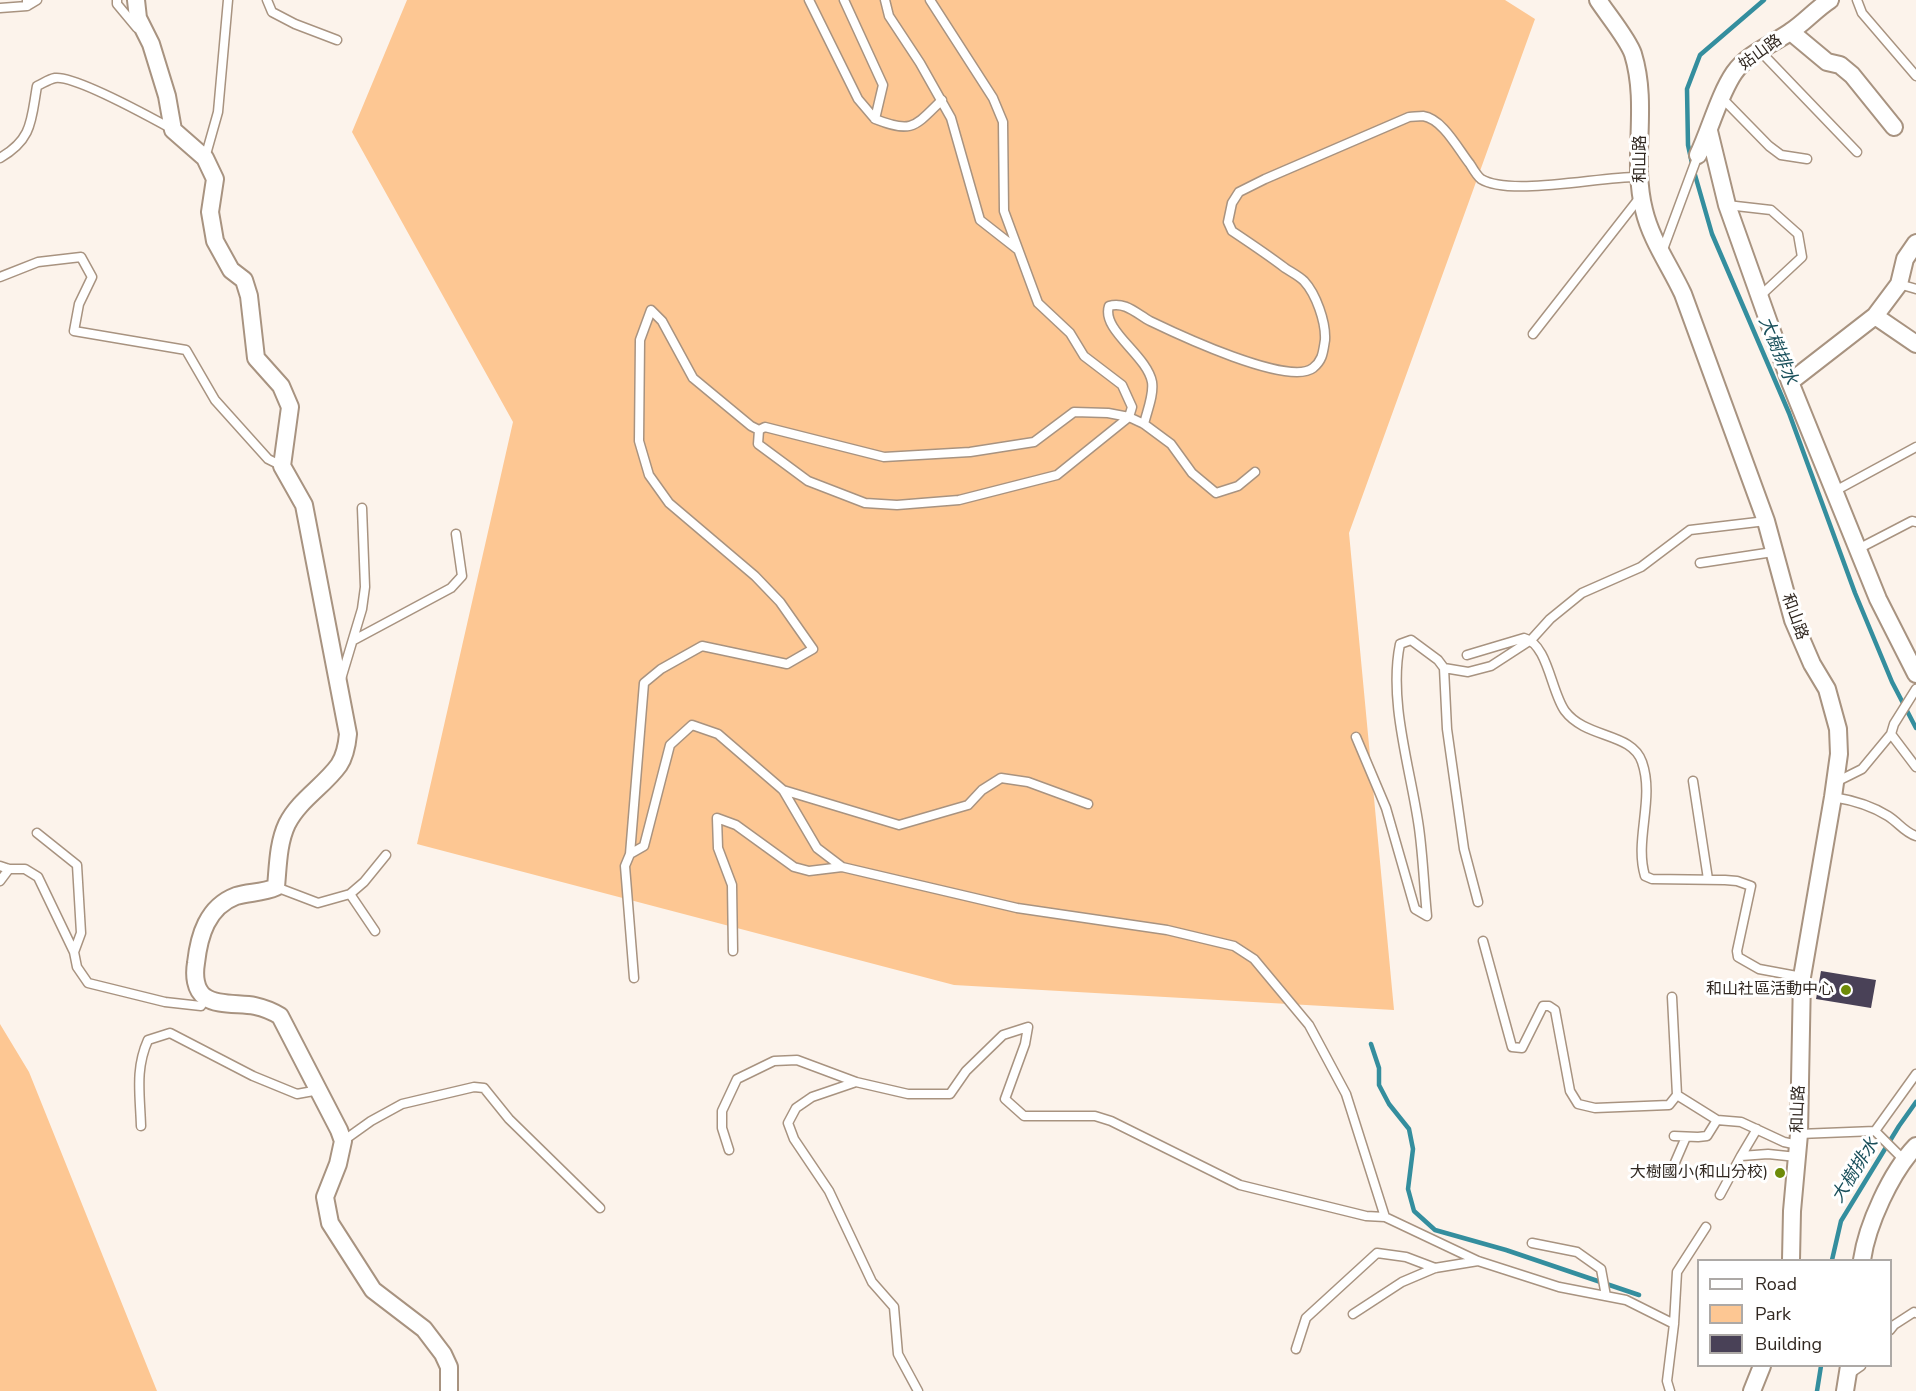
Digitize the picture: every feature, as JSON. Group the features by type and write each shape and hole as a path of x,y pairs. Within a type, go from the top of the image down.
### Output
{"street":[{"path":"136,0 138,18 151,44 167,96 173,130 205,159 215,179 210,212 215,241 231,270 244,280 249,296 256,358 281,386 290,407 282,466 304,506 340,682 348,734 346,751 339,764 297,808 287,823 281,840 276,887 268,891 235,896 206,920 194,972 198,989 206,998 268,1009 280,1016 343,1141 338,1164 325,1197 330,1223 373,1290 424,1329 443,1354 449,1367 449,1391"},
{"name":"和山路","path":"1598,0 1632,52 1639,81 1641,111 1639,177 1650,232 1683,294 1766,521 1793,620 1812,664 1827,689 1838,729 1839,754 1834,790 1802,977 1798,1145 1792,1211 1791,1259"},
{"name":"姑山路","path":"1698,155 1718,104 1734,73 1759,50 1791,32 1830,0"},
{"path":"1791,32 1827,62 1840,65 1852,75 1894,127"},
{"path":"1709,131 1727,205 1790,382 1878,599 1916,674"},
{"path":"1790,382 1875,316 1899,284 1905,259 1916,243"},
{"path":"1875,316 1916,344"},
{"path":"1863,1259 1864,1245 1875,1215 1903,1159 1916,1146"},
{"path":"1752,1391 1761,1367"}],"lane":[{"path":"0,8 38,0"},
{"path":"117,0 117,4 151,44"},
{"path":"205,159 218,112 228,0"},
{"path":"267,0 272,12 295,24 337,40"},
{"path":"809,0 858,99 875,119 896,128 916,124 942,100"},
{"path":"843,0 883,85 875,119"},
{"path":"885,0 889,16 951,118 980,220 1017,250"},
{"path":"759,430 758,444 808,481 865,503 897,505 959,501 1057,475 1129,417 1132,406 1122,385 1084,356 1070,333 1038,303 1004,211 1003,122 993,98 930,0"},
{"path":"1857,0 1862,13 1916,76"},
{"path":"1759,50 1857,152"},
{"path":"0,158 14,150 29,130 37,86 55,78 78,83 139,111 173,130"},
{"path":"1722,99 1769,146 1782,155 1807,159"},
{"path":"1144,424 1152,381 1145,365 1110,324 1107,314 1109,306 1117,304 1125,306 1150,321 1234,358 1267,367 1297,373 1311,370 1323,358 1326,329 1321,311 1304,281 1232,231 1228,222 1232,203 1239,192 1265,179 1409,117 1423,116 1434,120 1480,178 1505,187 1639,177"},
{"path":"1662,252 1698,155"},
{"path":"1533,334 1641,195"},
{"path":"1727,205 1771,210 1798,234 1802,257 1759,298"},
{"path":"0,277 38,262 81,256 92,277 79,304 74,331 186,350 215,399 268,459 282,466"},
{"path":"1899,284 1916,289"},
{"path":"634,978 625,866 630,854 644,683 661,669 702,646 787,664 813,649 780,602 755,576 669,503 649,475 639,441 640,340 651,310 662,321 693,378 751,426 759,430"},
{"path":"759,430 765,427 884,457 970,452 1034,442 1074,412 1108,413 1129,417 1144,424 1171,444 1192,473 1216,493 1238,486 1255,472"},
{"path":"1835,491 1916,447"},
{"path":"340,682 354,640 365,587 362,508"},
{"path":"1444,668 1468,672 1491,666 1531,640 1550,620 1582,593 1641,567 1690,530 1766,521"},
{"path":"1858,549 1912,521 1916,522"},
{"path":"354,640 451,588 462,576 456,534"},
{"path":"1701,563 1773,552"},
{"path":"1467,655 1524,638 1531,640 1540,650 1559,700 1566,712 1588,730 1630,745 1638,751 1643,764 1647,794 1641,864 1645,876 1652,879 1737,881 1751,886 1737,951 1738,957 1759,969 1802,977"},
{"path":"1356,737 1386,808 1415,909 1427,916 1419,829 1400,716 1396,664 1400,644 1411,640 1438,660 1444,668 1447,729 1464,849 1479,902"},
{"path":"1916,689 1894,724 1891,734 1862,769 1834,790 1889,817 1916,837"},
{"path":"630,854 644,846 670,745 692,725 718,734 783,790 817,848 842,867"},
{"path":"1891,734 1916,767"},
{"path":"783,790 899,825 968,805 982,790 1001,778 1028,782 1088,804"},
{"path":"1693,781 1708,879"},
{"path":"733,951 732,885 718,848 717,818 736,825 794,867 809,871 842,867 1017,908 1167,930 1234,946 1254,959 1309,1025 1346,1094 1384,1217"},
{"path":"37,833 77,865 81,933 74,952"},
{"path":"276,887 318,903 350,894 364,882 386,855"},
{"path":"0,881 4,867 24,869 38,877 74,952 77,967 87,982 165,1002 201,1006 206,998"},
{"path":"350,894 375,931"},
{"path":"1483,941 1512,1047 1522,1048 1542,1006 1549,1006 1555,1010 1570,1091 1578,1104 1595,1108 1669,1105 1677,1095 1672,997"},
{"path":"729,1150 722,1128 722,1111 737,1079 774,1061 797,1060 856,1082 908,1094 950,1094 966,1071 1003,1035 1028,1027 1025,1044 1005,1099 1024,1116 1095,1116 1240,1185 1366,1216 1384,1217 1478,1261 1559,1287 1626,1300 1674,1324"},
{"path":"141,1126 138,1070 141,1055 148,1040 170,1033 253,1076 297,1094 319,1090"},
{"path":"1741,1156 1768,1154 1798,1145 1875,1131 1916,1074"},
{"path":"856,1082 812,1097 796,1108 788,1123 794,1139 830,1191 872,1282 894,1307 898,1354 918,1391"},
{"path":"343,1141 371,1121 402,1104 474,1087 484,1088 509,1119 600,1208"},
{"path":"1677,1095 1717,1120 1741,1122 1784,1142 1798,1145"},
{"path":"1674,1136 1707,1136 1717,1120"},
{"path":"1720,1195 1757,1128"},
{"path":"1875,1131 1903,1159"},
{"path":"1670,1174 1686,1137"},
{"path":"1670,1391 1667,1381 1677,1272 1706,1227"},
{"path":"1532,1243 1577,1252 1601,1269 1606,1296"},
{"path":"1296,1349 1306,1318 1377,1253 1406,1257 1435,1268"},
{"path":"1353,1314 1402,1282 1435,1268 1478,1261"},
{"path":"1892,1328 1914,1312 1916,1313"}],"green space":[{"path":"407,0 1505,0 1535,19 1349,533 1394,1010 954,985 417,844 513,422 352,132"},
{"path":"0,1024 29,1072 157,1391 0,1391"}],"building":[{"name":"和山社區活動中心","path":"1821,971 1876,980 1871,1008 1816,999"}],"waterway":[{"name":"大樹排水","path":"1764,0 1700,55 1687,89 1688,145 1712,234 1789,413 1855,593 1892,682 1916,728"},
{"path":"1371,1044 1379,1068 1379,1085 1389,1104 1409,1129 1413,1149 1408,1189 1414,1211 1435,1230 1506,1250 1639,1295"},
{"name":"大樹排水","path":"1832,1259 1841,1221 1916,1102"},
{"name":"大樹排水","path":"1817,1391 1821,1367"}],"place":[{"name":"和山社區活動中心","path":"1846,990"},
{"name":"大樹國小(和山分校)","path":"1780,1173"}]}
